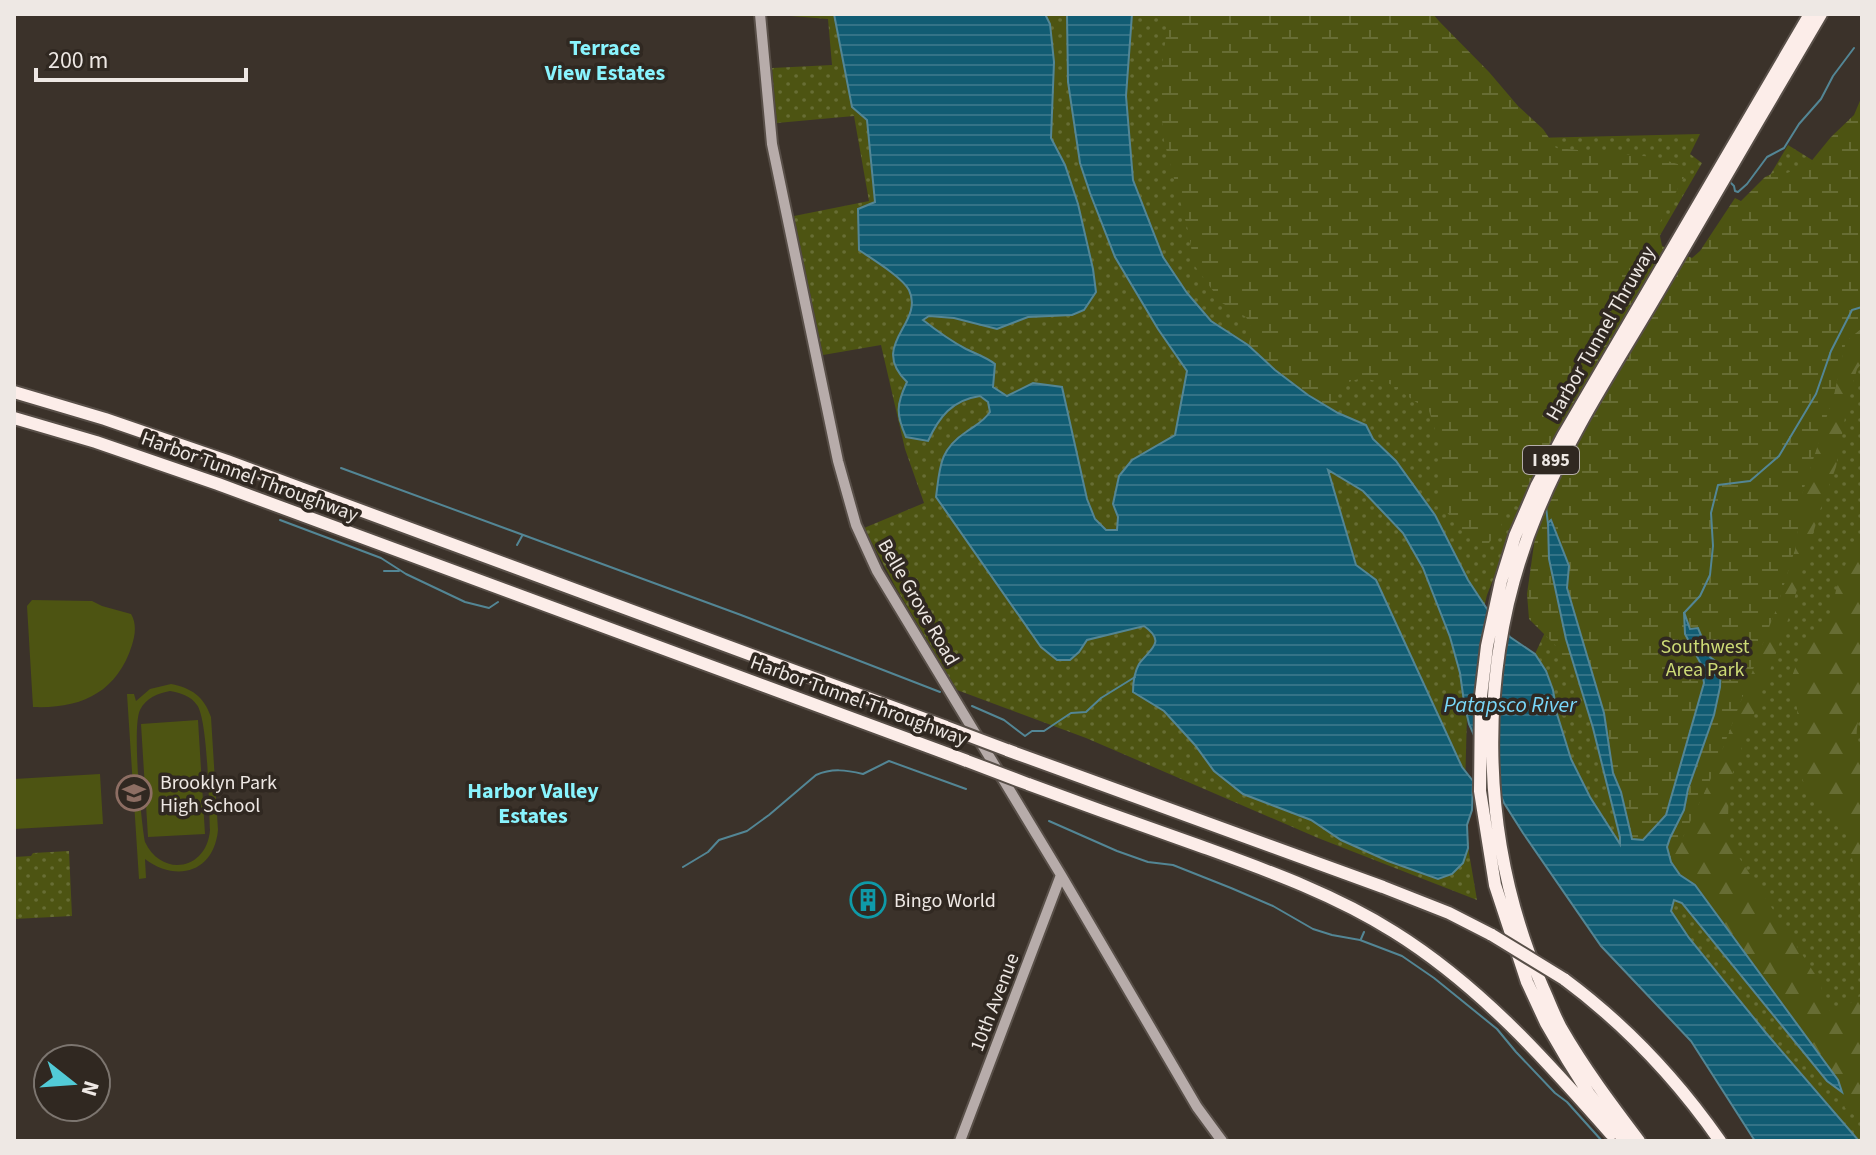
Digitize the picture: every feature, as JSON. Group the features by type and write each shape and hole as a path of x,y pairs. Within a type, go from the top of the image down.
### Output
{"highway":[{"name":"Harbor Tunnel Thruway","path":"1492,837 1494,690 1505,615 1527,538 1569,446 1810,14"},
{"name":"Harbor Tunnel Thruway","path":"1750,124 1821,14"},
{"name":"Harbor Tunnel Throughway","path":"14,392 227,461 1449,913 1564,979 1606,1012 1647,1050 1720,1141"},
{"name":"Harbor Tunnel Throughway","path":"14,418 96,442 218,484 1261,868 1337,901 1394,932 1450,971 1512,1025 1617,1141"},
{"name":"I 895","path":"1492,837 1495,885 1527,982 1553,1035 1582,1082 1625,1141"},
{"name":"I 895","path":"1492,837 1528,954 1560,1025 1593,1080 1639,1141"}],"main road":[{"name":"Belle Grove Road","path":"760,14 772,144 838,461 856,525 877,571 1189,1094 1222,1141"},
{"name":"10th Avenue","path":"960,1141 1061,875"}],"green space":[{"path":"766,14 1433,14 1533,138 1700,134 1690,154 1702,163 1640,270 1509,539 1487,595 1473,652 1467,715 1465,788 1469,853 1477,900 1318,838 1086,738 957,690 864,528 924,503 905,449 881,345 823,355 794,216 869,201 854,116 777,123 772,68 832,65 828,19"},
{"path":"1169,14 1432,14 1543,129 1556,148 1654,157 1681,165 1685,175 1658,226 1662,246 1692,258 1700,251 1735,198 1741,201 1765,177 1780,170 1787,173 1809,164 1854,115 1862,96 1862,328 1846,341 1834,394 1803,491 1796,546 1778,604 1713,774 1671,862 1667,847 1684,810 1706,737 1710,657 1699,629 1690,629 1685,616 1685,634 1702,664 1704,683 1666,815 1643,840 1632,839 1621,792 1613,773 1604,713 1567,588 1569,566 1552,520 1547,526 1554,585 1579,681 1556,646 1529,619 1527,594 1537,523 1517,506 1510,506 1499,530 1486,547 1471,539 1438,500 1442,480 1438,439 1429,411 1390,384 1362,378 1342,384 1337,397 1338,413 1326,406 1291,382 1248,345 1253,331 1246,317 1222,303 1194,265 1189,234 1164,141 1159,88"},
{"name":"Southwest Area Park","path":"1788,145 1862,191 1862,1141 1766,1033 1689,938 1621,845 1590,797 1571,759 1553,690 1535,654 1743,203 1751,207"},
{"path":"1862,328 1862,363 1857,369 1848,401 1836,467 1819,513 1789,617 1729,783 1728,819 1731,845 1822,985 1821,999 1833,1015 1862,995 1862,1121 1845,1108 1838,1080 1695,885 1680,875 1671,862 1713,774 1778,604 1796,546 1803,491 1834,394 1846,341"},
{"path":"1862,531 1862,708 1857,738 1862,754 1862,884 1847,836 1828,809 1807,792 1800,772 1797,708 1790,682 1803,646 1821,628 1832,610 1844,568"},
{"path":"32,600 92,601 131,614 135,630 132,645 117,675 106,686 81,701 33,707 27,606"},
{"path":"171,684 185,688 196,694 208,710 211,717 218,830 215,844 202,864 181,871 169,870 145,859 146,878 139,879 127,694 134,694 136,701 150,689","holes":["170,691 192,699 201,714 206,745 210,830 201,854 193,861 172,865 162,861 145,842 137,734 140,710 146,702"]},
{"path":"198,720 205,834 148,837 141,724"},
{"path":"100,774 103,824 14,829 14,779"},
{"path":"69,851 72,916 14,919 14,857"}],"water":[{"name":"Patapsco River","path":"834,14 1045,14 1050,24 1054,62 1051,138 1065,165 1078,204 1096,292 1084,310 1072,315 1028,317 997,329 954,318 929,316 923,320 955,343 995,364 993,387 1007,396 1033,383 1062,387 1087,499 1095,519 1106,530 1117,530 1118,517 1113,504 1119,476 1132,460 1175,435 1187,371 1115,257 1090,193 1080,163 1068,82 1067,14 1132,14 1126,96 1133,180 1163,257 1211,321 1248,345 1308,395 1366,425 1373,439 1396,461 1435,515 1468,580 1487,609 1510,637 1535,654 1546,671 1571,759 1590,797 1620,844 1593,728 1566,639 1549,559 1548,523 1551,520 1569,566 1567,588 1604,713 1613,773 1621,792 1632,839 1643,840 1666,815 1704,683 1701,664 1685,634 1684,612 1690,629 1698,628 1710,657 1721,665 1720,687 1684,810 1667,847 1671,862 1680,875 1695,885 1838,1080 1842,1092 1827,1081 1682,903 1674,900 1671,911 1766,1033 1859,1141 1755,1141 1691,1041 1601,946 1504,803 1469,724 1450,637 1423,568 1403,533 1363,491 1328,470 1356,565 1376,580 1462,767 1473,781 1472,810 1467,825 1468,848 1463,863 1452,874 1438,879 1388,861 1341,840 1311,820 1243,794 1214,771 1164,711 1133,692 1137,667 1155,641 1144,626 1087,640 1070,660 1057,660 1041,647 936,497 942,460 957,439 987,416 990,412 988,402 980,396 954,406 942,417 928,441 906,437 900,422 899,403 907,382 897,369 893,356 912,302 909,290 900,280 859,250 858,209 875,202 867,120 852,107"}],"waterway":[{"path":"1729,181 1738,192 1767,157 1784,148 1854,48"},
{"path":"1684,613 1700,596 1710,575 1713,546 1711,513 1718,485 1750,481 1779,456 1816,394 1831,351 1852,310 1862,307"},
{"path":"341,468 741,615 940,692"},
{"path":"1546,507 1548,524"},
{"path":"280,520 381,558 406,574 465,602 489,608 498,602"},
{"path":"517,545 522,536"},
{"path":"384,571 399,571"},
{"path":"972,706 1004,720 1025,736 1032,731 1044,731 1071,713 1086,712 1101,698 1135,677"},
{"path":"683,867 708,852 719,840 747,831 816,775 828,771 863,774 889,761 966,789"},
{"path":"1049,821 1117,851 1148,862 1173,865 1231,888 1273,906 1313,929 1360,940 1402,956 1497,1029 1602,1141"},
{"path":"1361,939 1364,932"}],"place":[{"name":"Brooklyn Park High School","path":"134,793"},
{"name":"Bingo World","path":"868,900"}],"district":[{"name":"Terrace View Estates","path":"605,60"},
{"name":"Harbor Valley Estates","path":"533,802"}]}
